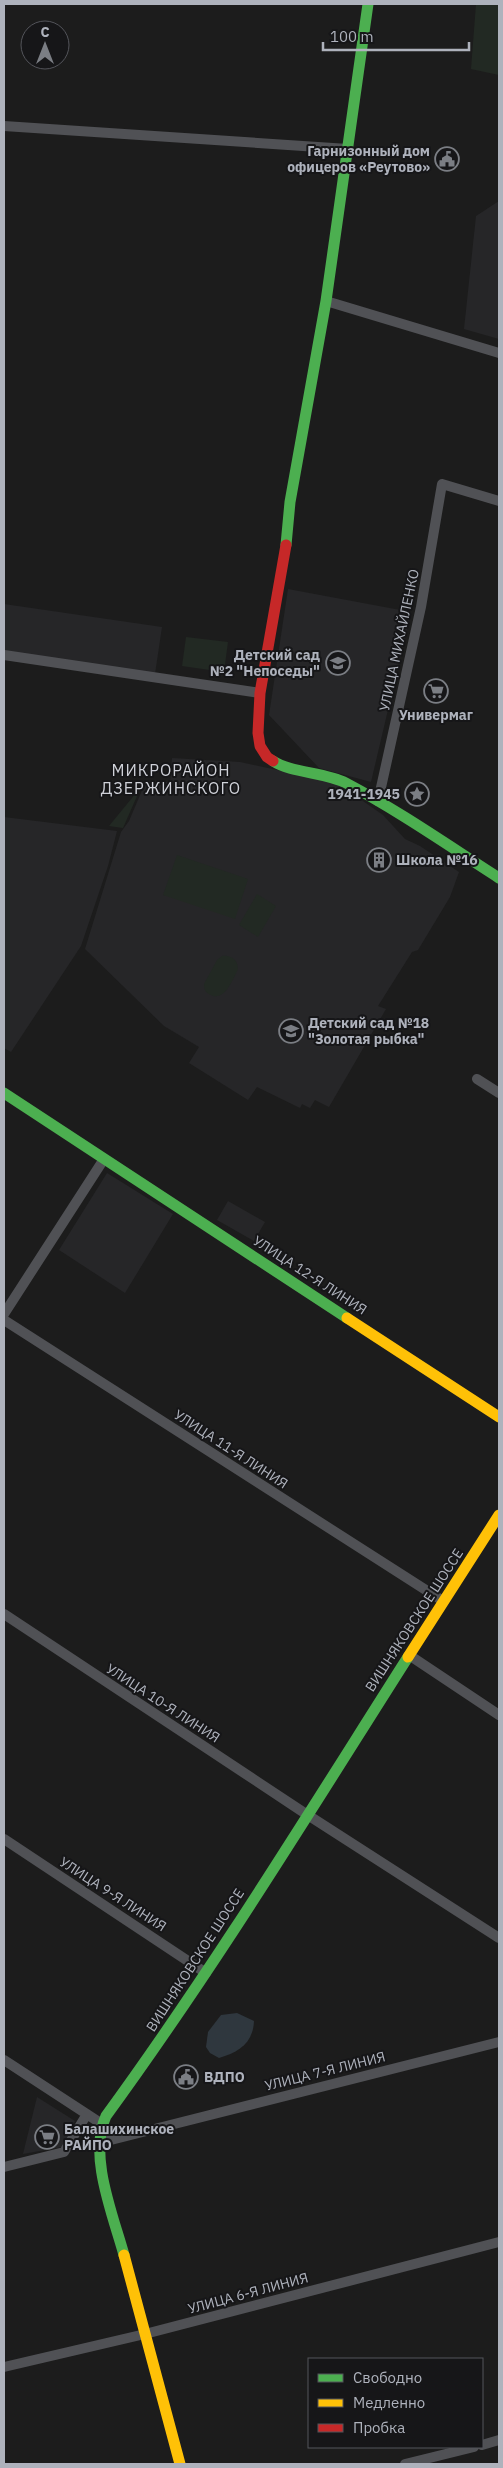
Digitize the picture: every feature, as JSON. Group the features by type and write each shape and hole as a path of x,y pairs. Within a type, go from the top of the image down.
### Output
{"street":[{"path":"368,4 326,301 290,502 289,525 260,693 258,733 260,746 267,758 279,765 314,772 344,782 378,801 499,878"},
{"path":"4,126 348,149"},
{"path":"326,301 499,353"},
{"name":"УЛИЦА МИХАЙЛЕНКО","path":"378,801 421,607 442,484 499,501"},
{"path":"4,655 260,693"},
{"path":"477,1079 499,1093"},
{"name":"УЛИЦА 12-Я ЛИНИЯ","path":"4,1093 499,1417"},
{"path":"4,1314 104,1159"},
{"name":"УЛИЦА 11-Я ЛИНИЯ","path":"4,1320 443,1601"},
{"name":"ВИШНЯКОВСКОЕ ШОССЕ","path":"180,2464 103,2177 99,2143 102,2124 206,1973 499,1515"},
{"name":"УЛИЦА 10-Я ЛИНИЯ","path":"4,1614 306,1814"},
{"path":"409,1655 499,1715"},
{"path":"306,1814 499,1938"},
{"name":"УЛИЦА 9-Я ЛИНИЯ","path":"4,1839 206,1973"},
{"name":"УЛИЦА 7-Я ЛИНИЯ","path":"99,2143 499,2042"},
{"path":"4,2060 102,2124"},
{"path":"4,2167 64,2152 87,2114"},
{"name":"УЛИЦА 6-Я ЛИНИЯ","path":"4,2367 145,2334 499,2242"},
{"path":"483,2445 499,2440"},
{"path":"405,2464 470,2448"}],"shaded area":[{"path":"476,4 499,4 499,75 471,69"},
{"path":"499,201 499,339 464,329 476,216"},
{"name":"Детский сад №2 \"Непоседы\"","path":"288,589 411,612 371,782 319,768 269,715"},
{"path":"4,604 162,627 155,674 4,651"},
{"path":"186,637 228,642 224,672 182,666"},
{"path":"172,758 240,762 337,783 383,815 405,839 420,846 459,872 450,897 418,950 412,952 378,1006 386,1009 329,1107 315,1100 310,1108 302,1104 300,1108 257,1087 248,1100 189,1063 199,1047 164,1026 85,949 121,832 129,821 146,781 170,782"},
{"path":"141,787 123,828 109,826"},
{"path":"4,817 117,831 108,866 81,946 11,1052 4,1048"},
{"path":"177,855 248,879 235,919 163,895"},
{"path":"257,894 276,906 258,937 239,925"},
{"path":"222,956 228,956 233,959 237,963 238,969 227,989 219,996 214,996 206,991 204,984 217,960"},
{"path":"107,1173 173,1214 125,1293 59,1250"},
{"path":"228,1201 265,1222 254,1241 217,1220"},
{"path":"237,2013 254,2021 251,2035 248,2041 239,2049 219,2058 210,2053 206,2047 208,2032 221,2015"},
{"path":"37,2097 75,2121 62,2147 23,2154"}],"traffic: fast":[{"path":"286,545 290,502 326,301 368,4"},
{"path":"273,761 289,768 338,779 346,783 405,817 499,878"},
{"path":"4,1093 347,1318"},
{"path":"124,2255 104,2185 101,2167 101,2132 106,2116 185,2004 298,1831 408,1657"}],"traffic: slow":[{"path":"347,1318 499,1417"},
{"path":"408,1657 499,1515"},
{"path":"124,2255 180,2464"}],"traffic: jam":[{"path":"273,761 267,757 260,746 258,733 260,693 286,545"}],"place":[{"name":"Гарнизонный дом офицеров «Реутово»","path":"447,159"},
{"name":"Детский сад №2 \"Непоседы\"","path":"338,663"},
{"name":"Универмаг","path":"436,691"},
{"name":"1941-1945","path":"417,794"},
{"name":"Школа №16","path":"379,860"},
{"name":"Детский сад №18 \"Золотая рыбка\"","path":"291,1031"},
{"name":"ВДПО","path":"186,2077"},
{"name":"Балашихинское РАЙПО","path":"47,2137"}],"district":[{"name":"МИКРОРАЙОН ДЗЕРЖИНСКОГО","path":"171,779"}]}
